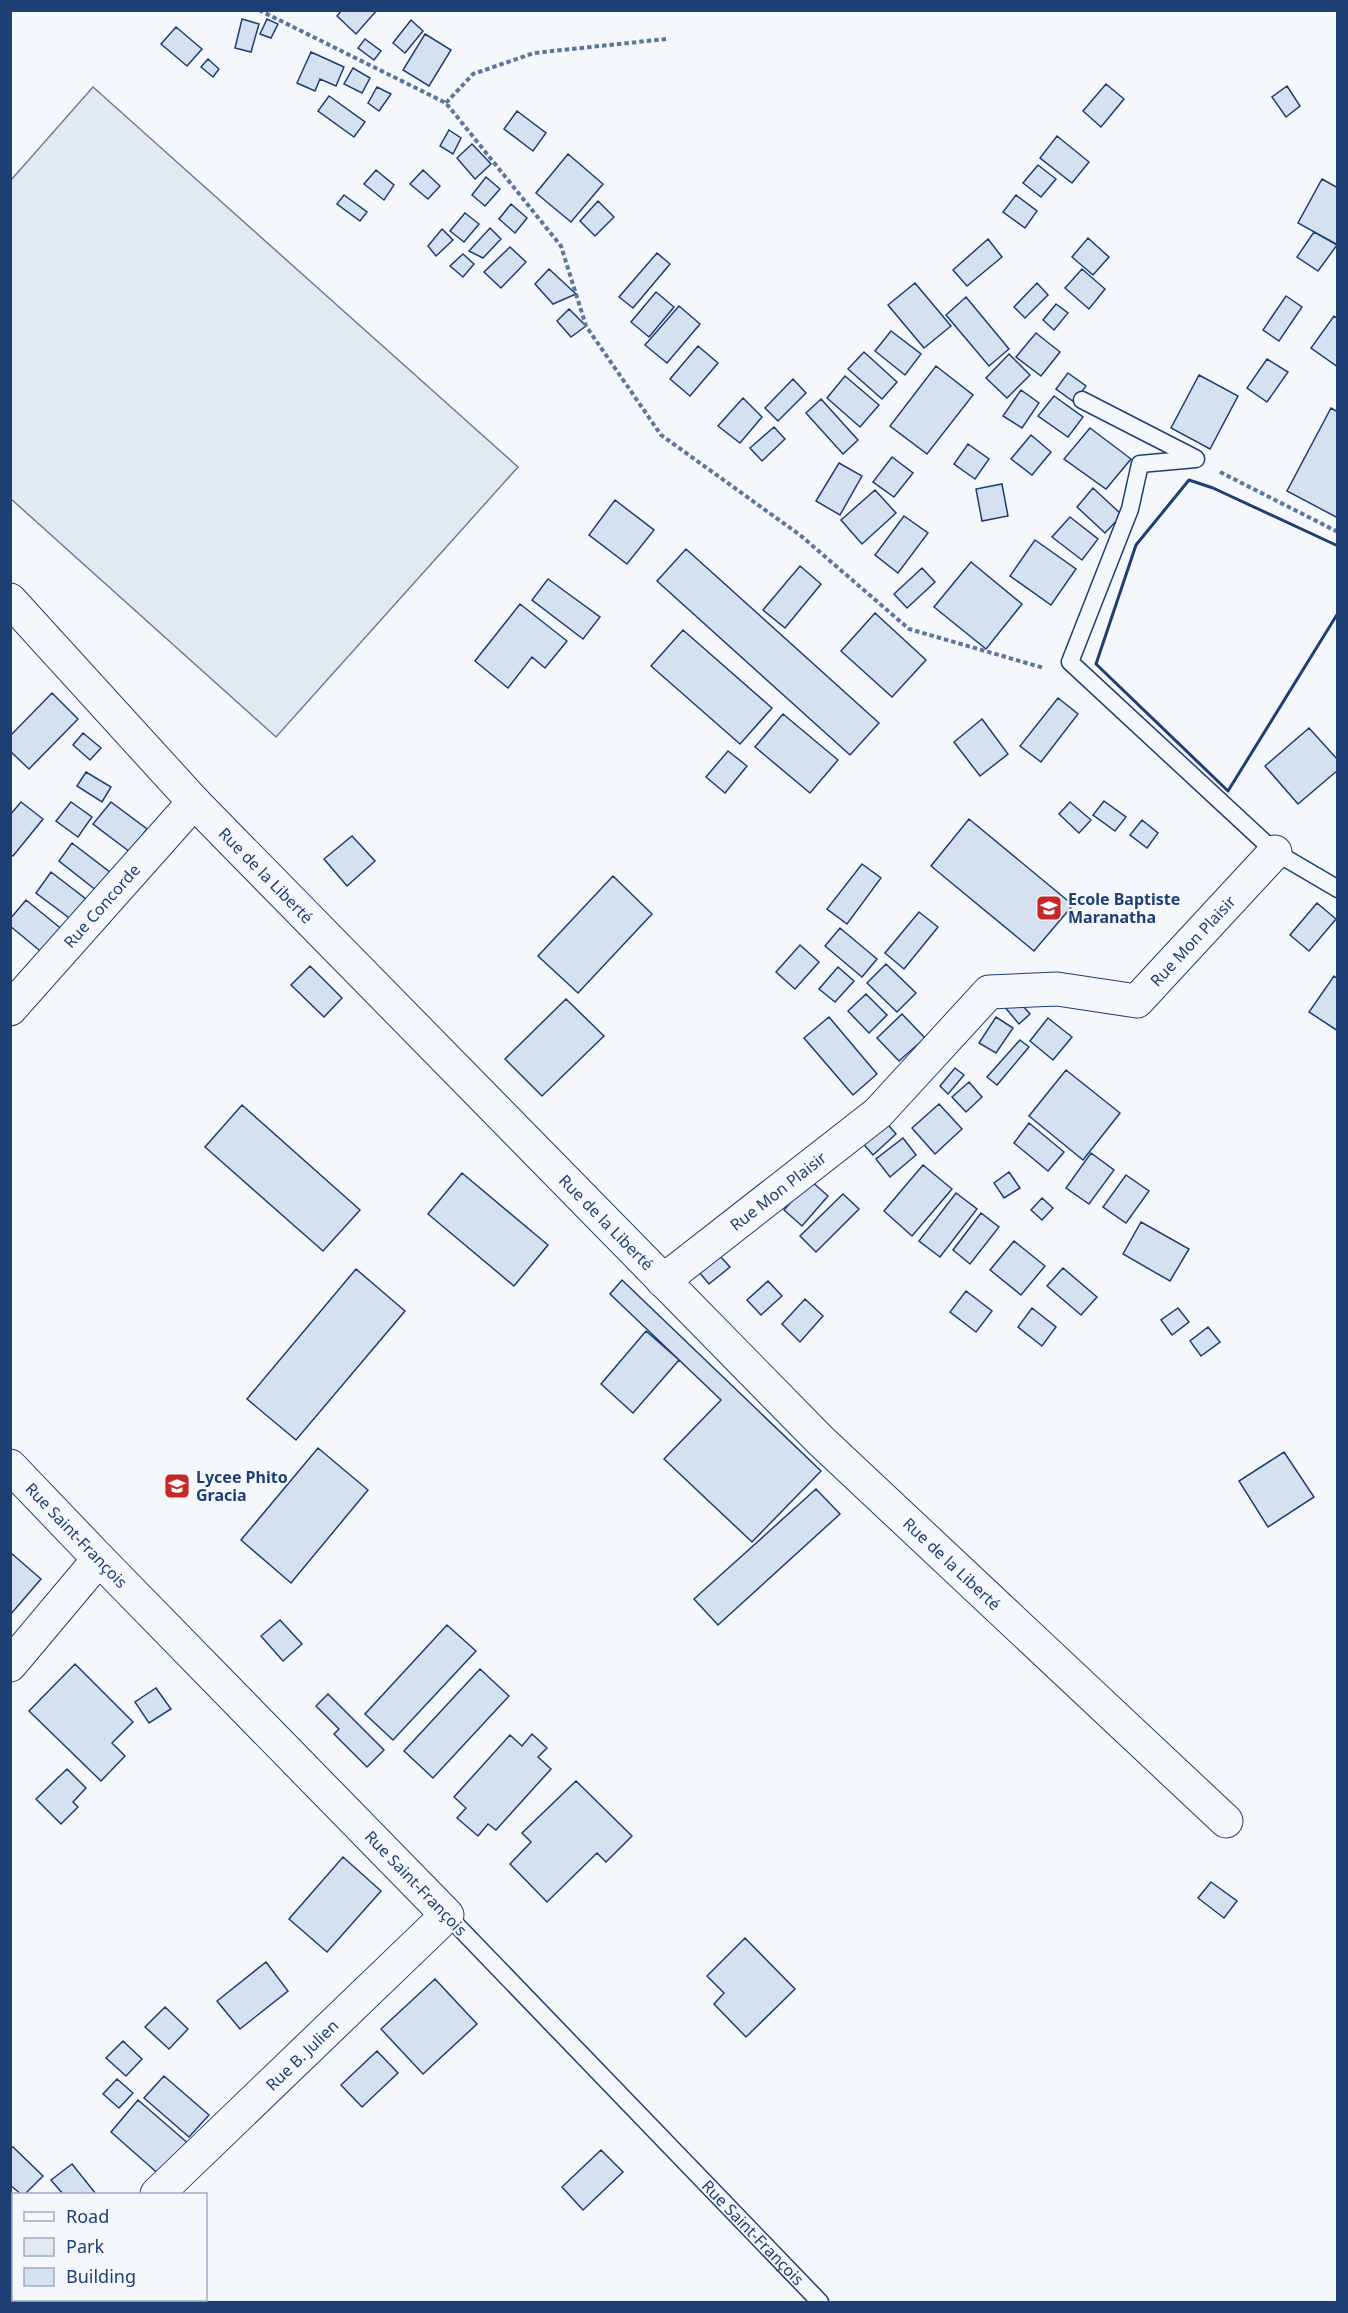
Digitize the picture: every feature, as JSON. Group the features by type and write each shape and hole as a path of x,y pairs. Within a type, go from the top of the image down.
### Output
{"street":[{"name":"Rue de la Liberté","path":"10,600 194,802 820,1440 1226,1821"},
{"name":"Rue Concorde","path":"10,1009 194,802"},
{"name":"Rue Mon Plaisir","path":"663,1281 878,1113 990,992 1057,989 1137,1001 1275,852"},
{"name":"Rue Saint-François","path":"10,1466 447,1915"},
{"path":"10,1665 99,1559"},
{"name":"Rue B. Julien","path":"158,2193 447,1915"}],"lane":[{"path":"1082,400 1196,459"},
{"path":"1196,459 1140,464 1130,509 1070,662 1275,852 1338,889"},
{"name":"Rue Saint-François","path":"447,1915 820,2302"}],"path":[{"path":"259,10 446,103 561,246 586,326 661,435 800,535 909,629 1090,681"},
{"path":"446,103 473,74 534,53 666,39"},
{"path":"1196,459 1338,532"}],"green space":[{"path":"93,87 518,467 276,737 11,499 11,180"}],"building":[{"path":"342,10 377,10 356,34 337,16"},
{"path":"242,19 259,24 251,52 235,48"},
{"path":"267,19 278,24 271,38 260,34"},
{"path":"411,20 423,31 405,53 393,43"},
{"path":"176,27 202,49 187,66 161,44"},
{"path":"425,34 451,50 429,86 403,70"},
{"path":"365,39 381,51 374,60 358,48"},
{"path":"311,52 344,67 336,86 320,79 315,91 297,83"},
{"path":"208,59 219,69 213,77 201,67"},
{"path":"353,68 370,78 362,93 344,84"},
{"path":"1106,84 1124,99 1101,127 1083,111"},
{"path":"1287,86 1300,106 1286,117 1272,97"},
{"path":"377,87 391,94 379,111 368,103"},
{"path":"329,96 365,122 354,137 318,111"},
{"path":"517,111 546,133 533,151 504,129"},
{"path":"449,130 461,138 453,154 440,146"},
{"path":"1057,136 1089,162 1072,183 1040,158"},
{"path":"472,144 491,164 475,179 457,158"},
{"path":"568,154 603,184 571,222 536,193"},
{"path":"1038,165 1056,179 1041,197 1023,183"},
{"path":"376,170 394,185 384,200 364,184"},
{"path":"423,170 440,186 428,199 410,184"},
{"path":"486,177 500,189 485,206 472,195"},
{"path":"1322,179 1338,188 1338,245 1298,223"},
{"path":"344,195 367,212 360,221 337,204"},
{"path":"1016,195 1037,211 1025,228 1003,212"},
{"path":"598,201 614,217 595,236 580,221"},
{"path":"511,204 527,218 515,233 499,219"},
{"path":"465,213 479,224 464,242 450,231"},
{"path":"490,228 501,239 483,258 469,251"},
{"path":"442,229 453,240 436,256 428,246"},
{"path":"1314,232 1337,245 1318,271 1297,257"},
{"path":"1088,238 1109,257 1093,275 1072,257"},
{"path":"988,239 1002,257 967,286 953,270"},
{"path":"510,247 526,262 501,288 484,272"},
{"path":"657,253 670,264 633,308 619,297"},
{"path":"463,254 474,264 463,277 450,266"},
{"path":"549,269 576,294 553,304 535,284"},
{"path":"1082,269 1105,289 1089,309 1065,288"},
{"path":"915,283 951,326 924,348 888,305"},
{"path":"1037,283 1048,295 1025,318 1014,307"},
{"path":"656,292 674,307 649,337 631,322"},
{"path":"1286,296 1302,307 1279,341 1263,330"},
{"path":"966,297 1009,349 989,366 946,315"},
{"path":"1056,304 1068,313 1054,330 1043,320"},
{"path":"679,306 700,324 667,363 645,345"},
{"path":"569,309 586,326 571,337 557,321"},
{"path":"1334,316 1338,319 1338,367 1311,348"},
{"path":"891,331 921,354 905,375 875,351"},
{"path":"1036,333 1060,352 1041,376 1016,357"},
{"path":"698,346 718,363 690,396 670,379"},
{"path":"864,352 897,382 882,399 848,369"},
{"path":"1009,354 1030,375 1007,398 986,378"},
{"path":"1267,359 1288,372 1267,402 1247,388"},
{"path":"936,366 973,395 927,454 890,426"},
{"path":"1068,373 1086,386 1074,402 1056,389"},
{"path":"1199,375 1238,396 1210,449 1171,428"},
{"path":"845,376 879,405 860,427 827,398"},
{"path":"793,379 806,393 778,421 765,408"},
{"path":"1021,390 1039,403 1022,428 1003,416"},
{"path":"1054,396 1083,417 1068,437 1038,416"},
{"path":"743,398 762,417 740,443 718,426"},
{"path":"821,399 858,440 843,454 806,413"},
{"path":"1331,408 1338,412 1338,518 1287,491"},
{"path":"774,427 785,439 762,461 750,448"},
{"path":"1090,428 1131,459 1106,489 1064,459"},
{"path":"1031,435 1051,452 1032,475 1011,459"},
{"path":"968,444 989,459 975,479 954,464"},
{"path":"892,457 913,473 894,497 873,482"},
{"path":"839,463 862,476 840,515 816,501"},
{"path":"1002,484 1008,516 982,521 976,489"},
{"path":"1093,488 1122,515 1105,533 1077,507"},
{"path":"875,490 896,513 862,544 841,520"},
{"path":"615,500 654,530 627,564 589,535"},
{"path":"904,516 928,533 898,573 875,555"},
{"path":"1070,517 1098,539 1082,560 1052,537"},
{"path":"1035,540 1076,569 1051,605 1010,576"},
{"path":"686,549 879,723 850,755 657,581"},
{"path":"971,562 1022,604 986,649 934,607"},
{"path":"800,566 821,584 785,628 763,610"},
{"path":"922,568 935,582 907,608 894,594"},
{"path":"548,579 600,617 583,639 532,600"},
{"path":"520,604 567,641 545,668 532,657 508,688 475,661"},
{"path":"875,613 926,660 892,697 841,651"},
{"path":"683,630 772,708 740,744 651,666"},
{"path":"52,693 78,719 29,769 10,751 10,736"},
{"path":"1058,698 1078,714 1041,762 1020,746"},
{"path":"783,714 838,760 810,793 755,747"},
{"path":"982,719 1008,754 980,776 954,742"},
{"path":"1309,728 1338,760 1338,770 1298,804 1265,766"},
{"path":"83,733 101,748 90,760 73,745"},
{"path":"728,751 747,766 725,793 706,777"},
{"path":"86,772 111,787 102,802 77,786"},
{"path":"1104,801 1126,817 1115,831 1093,815"},
{"path":"21,802 43,819 13,856 10,854 10,815"},
{"path":"71,802 92,817 78,837 56,821"},
{"path":"111,802 147,829 130,852 93,824"},
{"path":"1070,802 1091,820 1079,833 1059,814"},
{"path":"969,819 1073,905 1034,951 931,866"},
{"path":"1142,820 1158,833 1147,848 1130,835"},
{"path":"352,836 375,861 347,886 324,859"},
{"path":"72,843 115,876 101,894 59,861"},
{"path":"862,864 881,878 847,924 827,909"},
{"path":"51,872 95,906 80,926 36,893"},
{"path":"613,876 652,914 578,993 538,956"},
{"path":"26,900 69,935 50,959 10,926 10,919"},
{"path":"1317,903 1336,919 1309,951 1290,935"},
{"path":"919,912 938,927 904,969 885,953"},
{"path":"840,928 877,959 862,977 825,946"},
{"path":"800,945 819,962 795,989 776,972"},
{"path":"886,964 916,993 897,1012 867,983"},
{"path":"310,966 342,998 324,1017 291,985"},
{"path":"838,967 854,981 835,1002 819,989"},
{"path":"1334,976 1338,979 1338,1031 1309,1012"},
{"path":"866,994 887,1015 869,1033 848,1011"},
{"path":"1015,997 1030,1014 1019,1024 1004,1006"},
{"path":"566,999 604,1036 542,1096 505,1059"},
{"path":"902,1014 925,1038 899,1061 877,1038"},
{"path":"829,1017 877,1074 853,1095 804,1038"},
{"path":"996,1017 1013,1028 996,1053 979,1043"},
{"path":"1048,1018 1072,1037 1053,1060 1030,1041"},
{"path":"1020,1040 1029,1047 997,1085 987,1077"},
{"path":"955,1068 964,1075 948,1094 940,1086"},
{"path":"1066,1070 1120,1113 1083,1160 1029,1116"},
{"path":"969,1082 982,1097 966,1112 952,1097"},
{"path":"939,1104 962,1129 935,1154 912,1128"},
{"path":"242,1105 360,1210 323,1251 205,1147"},
{"path":"883,1119 896,1134 873,1155 859,1139"},
{"path":"1029,1123 1064,1152 1048,1171 1014,1143"},
{"path":"903,1138 916,1155 890,1177 876,1159"},
{"path":"1091,1153 1114,1170 1089,1204 1066,1188"},
{"path":"923,1165 952,1189 912,1236 884,1211"},
{"path":"1009,1172 1020,1188 1004,1198 994,1183"},
{"path":"462,1173 548,1245 514,1286 428,1214"},
{"path":"1126,1175 1149,1191 1126,1223 1103,1207"},
{"path":"810,1180 828,1196 802,1226 784,1210"},
{"path":"956,1193 977,1209 940,1257 919,1241"},
{"path":"843,1194 859,1209 816,1252 800,1236"},
{"path":"1042,1198 1053,1208 1042,1220 1031,1210"},
{"path":"981,1213 999,1227 970,1264 953,1250"},
{"path":"1141,1222 1189,1249 1170,1281 1123,1254"},
{"path":"1014,1241 1045,1266 1021,1295 990,1270"},
{"path":"719,1255 730,1267 709,1284 699,1272"},
{"path":"1063,1268 1097,1297 1081,1315 1047,1286"},
{"path":"356,1269 405,1311 296,1440 247,1399"},
{"path":"622,1280 821,1471 752,1542 664,1459 721,1400 610,1294"},
{"path":"768,1281 782,1296 761,1315 747,1300"},
{"path":"966,1291 992,1311 976,1332 950,1312"},
{"path":"805,1299 823,1316 800,1342 782,1324"},
{"path":"1032,1308 1056,1327 1042,1346 1018,1327"},
{"path":"1178,1308 1189,1322 1172,1335 1161,1320"},
{"path":"1208,1327 1220,1342 1201,1356 1190,1341"},
{"path":"646,1331 679,1360 633,1413 601,1384"},
{"path":"318,1448 368,1490 291,1583 241,1540"},
{"path":"1284,1452 1314,1497 1268,1527 1239,1481"},
{"path":"816,1489 840,1514 718,1625 694,1599"},
{"path":"11,1553 41,1579 10,1615 10,1555"},
{"path":"280,1620 302,1644 283,1661 261,1636"},
{"path":"447,1625 476,1651 393,1740 365,1714"},
{"path":"75,1664 133,1722 112,1743 125,1756 101,1781 29,1711"},
{"path":"480,1669 509,1696 433,1778 404,1751"},
{"path":"156,1688 171,1709 149,1723 135,1702"},
{"path":"328,1694 384,1750 367,1767 334,1734 339,1729 316,1706"},
{"path":"532,1734 547,1748 538,1757 551,1769 496,1830 488,1824 478,1836 457,1818 466,1808 454,1797 510,1735 522,1746"},
{"path":"67,1769 86,1788 73,1802 78,1807 61,1824 36,1799"},
{"path":"576,1781 632,1836 606,1862 597,1853 547,1902 510,1864 531,1842 522,1833"},
{"path":"343,1857 381,1891 327,1952 289,1919"},
{"path":"1211,1882 1237,1901 1224,1918 1198,1898"},
{"path":"745,1938 795,1989 746,2037 714,2004 724,1993 707,1976"},
{"path":"266,1962 288,1991 240,2029 217,2001"},
{"path":"435,1979 477,2024 423,2074 381,2029"},
{"path":"165,2007 188,2029 169,2049 145,2027"},
{"path":"123,2041 142,2059 126,2076 106,2058"},
{"path":"377,2051 398,2073 362,2107 341,2085"},
{"path":"164,2076 209,2115 189,2137 144,2098"},
{"path":"117,2079 133,2093 119,2108 103,2094"},
{"path":"138,2100 190,2145 162,2177 111,2132"},
{"path":"13,2147 43,2176 26,2193 20,2193 10,2185 10,2149"},
{"path":"601,2150 623,2172 583,2210 562,2187"},
{"path":"72,2164 95,2193 62,2193 51,2180"},
{"path":"12,2236 12,2270 10,2271 10,2237"}],"wall":[{"path":"1338,546 1213,488 1189,480 1136,545 1096,664 1228,791 1338,613"}],"place":[{"name":"Ecole Baptiste Maranatha","path":"1049,908"},
{"name":"Lycee Phito Gracia","path":"177,1486"}]}
